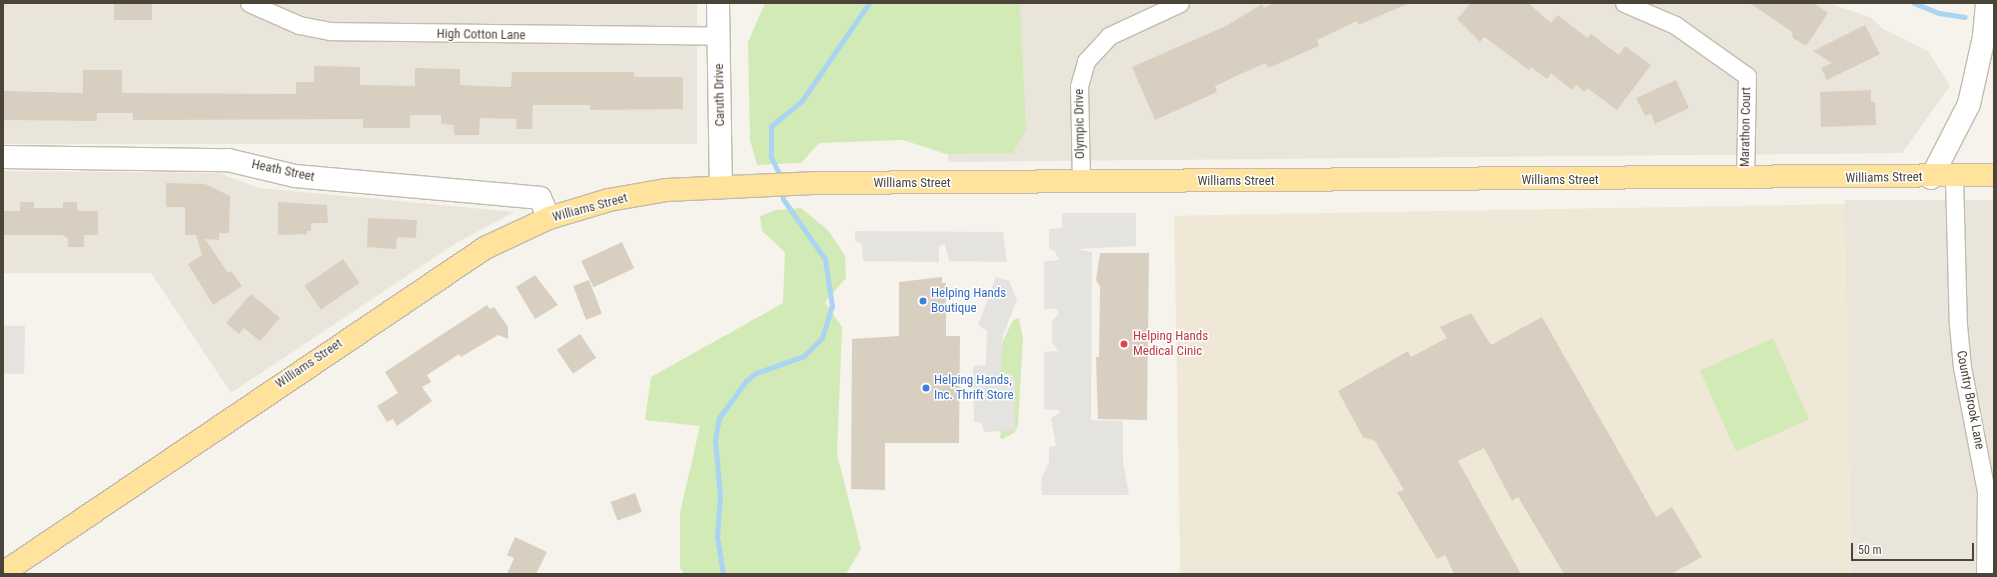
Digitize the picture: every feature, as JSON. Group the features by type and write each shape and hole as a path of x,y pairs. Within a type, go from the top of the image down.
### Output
{"main road":[{"name":"Williams Street","path":"3,573 485,248 549,218 624,198 667,190 818,183 1931,178 1994,175"}],"street":[{"name":"High Cotton Lane","path":"249,3 299,25 330,31 719,36"},
{"name":"Caruth Drive","path":"718,3 721,187"},
{"name":"Olympic Drive","path":"1081,181 1079,86 1086,61 1109,36 1180,3"},
{"name":"Marathon Court","path":"1624,3 1675,25 1747,76 1746,179"},
{"path":"1931,178 1969,104 1984,37 1987,3"},
{"name":"Heath Street","path":"3,157 228,160 296,176 540,198 549,218"},
{"name":"Country Brook Lane","path":"1954,177 1958,325 1962,367 1986,492 1986,574"}],"shaded area":[{"path":"3,3 697,3 697,144 3,144"},
{"path":"891,3 1828,3 1872,18 1883,29 1928,51 1950,86 1902,153 948,162 954,72"},
{"path":"3,171 219,173 259,188 514,212 458,242 231,393 151,273 3,273"},
{"path":"1845,200 1994,200 1994,574 1845,574"},
{"path":"1845,204 1851,574 1180,574 1174,216"},
{"path":"1062,213 1136,213 1136,246 1077,249 1092,252 1091,420 1123,421 1123,461 1129,495 1042,495 1041,479 1049,462 1049,447 1056,446 1051,418 1060,413 1058,410 1044,409 1044,352 1058,351 1052,342 1052,321 1059,313 1056,309 1044,309 1044,262 1059,260 1055,251 1049,249 1049,229 1062,228"},
{"path":"855,231 1003,232 1007,262 949,261 945,244 939,246 939,262 863,261 862,244 855,241"},
{"path":"996,277 1009,281 1017,300 1003,335 1001,372 1006,377 1015,377 1015,430 984,432 982,423 974,422 973,366 986,365 987,331 978,325"},
{"path":"3,326 25,326 24,374 3,374"}],"green space":[{"path":"765,3 1020,3 1026,130 1013,153 946,154 903,140 819,143 801,163 757,165 750,140 748,42"},
{"path":"801,208 828,230 845,256 846,278 825,302 842,327 837,454 861,549 846,574 684,574 680,568 680,513 700,426 645,420 651,377 783,303 785,252 762,231 760,216 776,210"},
{"path":"1019,318 1023,339 1018,425 1015,432 1003,439 1000,438 1001,430 1015,430 1014,377 1001,372 1001,345 1013,320"},
{"path":"1773,338 1809,419 1736,452 1700,371"}],"building":[{"path":"114,3 152,3 152,20 114,20"},
{"path":"1273,3 1410,3 1358,25 1357,21 1317,40 1319,46 1268,68 1266,63 1245,72 1215,86 1217,92 1155,120 1132,67 1226,26 1262,4 1264,8"},
{"path":"1471,3 1528,3 1551,23 1558,15 1587,38 1591,34 1619,55 1625,46 1651,65 1617,110 1587,88 1585,92 1576,85 1572,90 1551,73 1547,79 1531,67 1529,70 1484,37 1480,42 1457,19"},
{"path":"1750,3 1814,3 1828,13 1806,46 1793,38 1792,32"},
{"path":"1865,25 1880,54 1827,80 1821,68 1832,63 1813,51"},
{"path":"314,66 360,67 360,85 415,86 415,68 460,69 460,85 480,86 511,87 512,72 634,72 634,77 683,77 683,109 590,110 590,105 533,105 532,129 516,129 517,119 480,118 479,135 454,135 454,125 441,124 441,115 410,115 410,128 363,128 363,119 133,120 133,113 97,113 97,121 3,120 3,91 83,93 83,70 122,70 122,93 296,94 296,82 314,82"},
{"path":"1676,80 1689,108 1655,124 1651,114 1645,116 1636,98"},
{"path":"1871,90 1871,102 1875,102 1876,125 1821,127 1820,92"},
{"path":"166,183 205,184 230,196 229,233 219,233 219,240 205,239 228,273 231,271 242,286 213,305 188,264 202,255 196,235 185,235 185,207 166,207"},
{"path":"20,202 34,202 34,208 63,208 63,202 77,202 77,211 98,211 98,235 84,235 84,247 68,247 68,238 62,235 3,235 3,211 20,211"},
{"path":"278,202 327,205 328,223 311,223 311,231 307,231 307,234 278,235"},
{"path":"368,218 417,220 416,238 397,237 396,249 367,247"},
{"path":"622,242 634,268 593,287 581,261"},
{"name":"Helping Hands Medical Cinic","path":"1100,253 1149,253 1147,420 1098,419 1096,357 1099,357 1100,287 1096,280"},
{"path":"343,259 360,283 321,310 304,286"},
{"path":"535,275 558,305 535,319 516,287"},
{"path":"942,277 942,283 946,283 946,336 960,336 959,443 885,443 885,490 851,489 852,339 899,336 899,282"},
{"path":"589,280 602,314 586,320 573,286"},
{"path":"251,294 280,318 260,341 244,328 239,334 226,323"},
{"path":"487,305 490,309 494,307 508,327 508,339 498,335 461,357 459,354 427,375 431,382 422,387 432,401 397,426 393,419 387,422 377,406 398,393 385,372"},
{"path":"1471,313 1491,345 1542,317 1656,517 1672,507 1702,557 1671,574 1564,574 1518,497 1512,501 1484,448 1458,461 1521,574 1454,574 1445,555 1437,559 1397,492 1404,490 1375,441 1363,437 1338,391 1408,351 1411,357 1447,338 1440,327"},
{"path":"580,334 596,358 573,374 557,350"},
{"path":"635,493 642,512 617,521 611,502"},
{"path":"515,537 547,552 536,574 507,574 514,558 507,555"}],"waterway":[{"path":"782,179 771,157 771,126 801,102 869,3"},
{"path":"1914,3 1939,13 1965,17"},
{"path":"723,574 717,537 720,496 715,440 719,418 746,381 756,373 804,356 822,338 832,306 825,259 783,199 782,189"}],"place":[{"name":"Helping Hands Boutique","path":"923,301"},
{"name":"Helping Hands Medical Cinic","path":"1124,344"},
{"name":"Helping Hands, Inc. Thrift Store","path":"926,388"}]}
